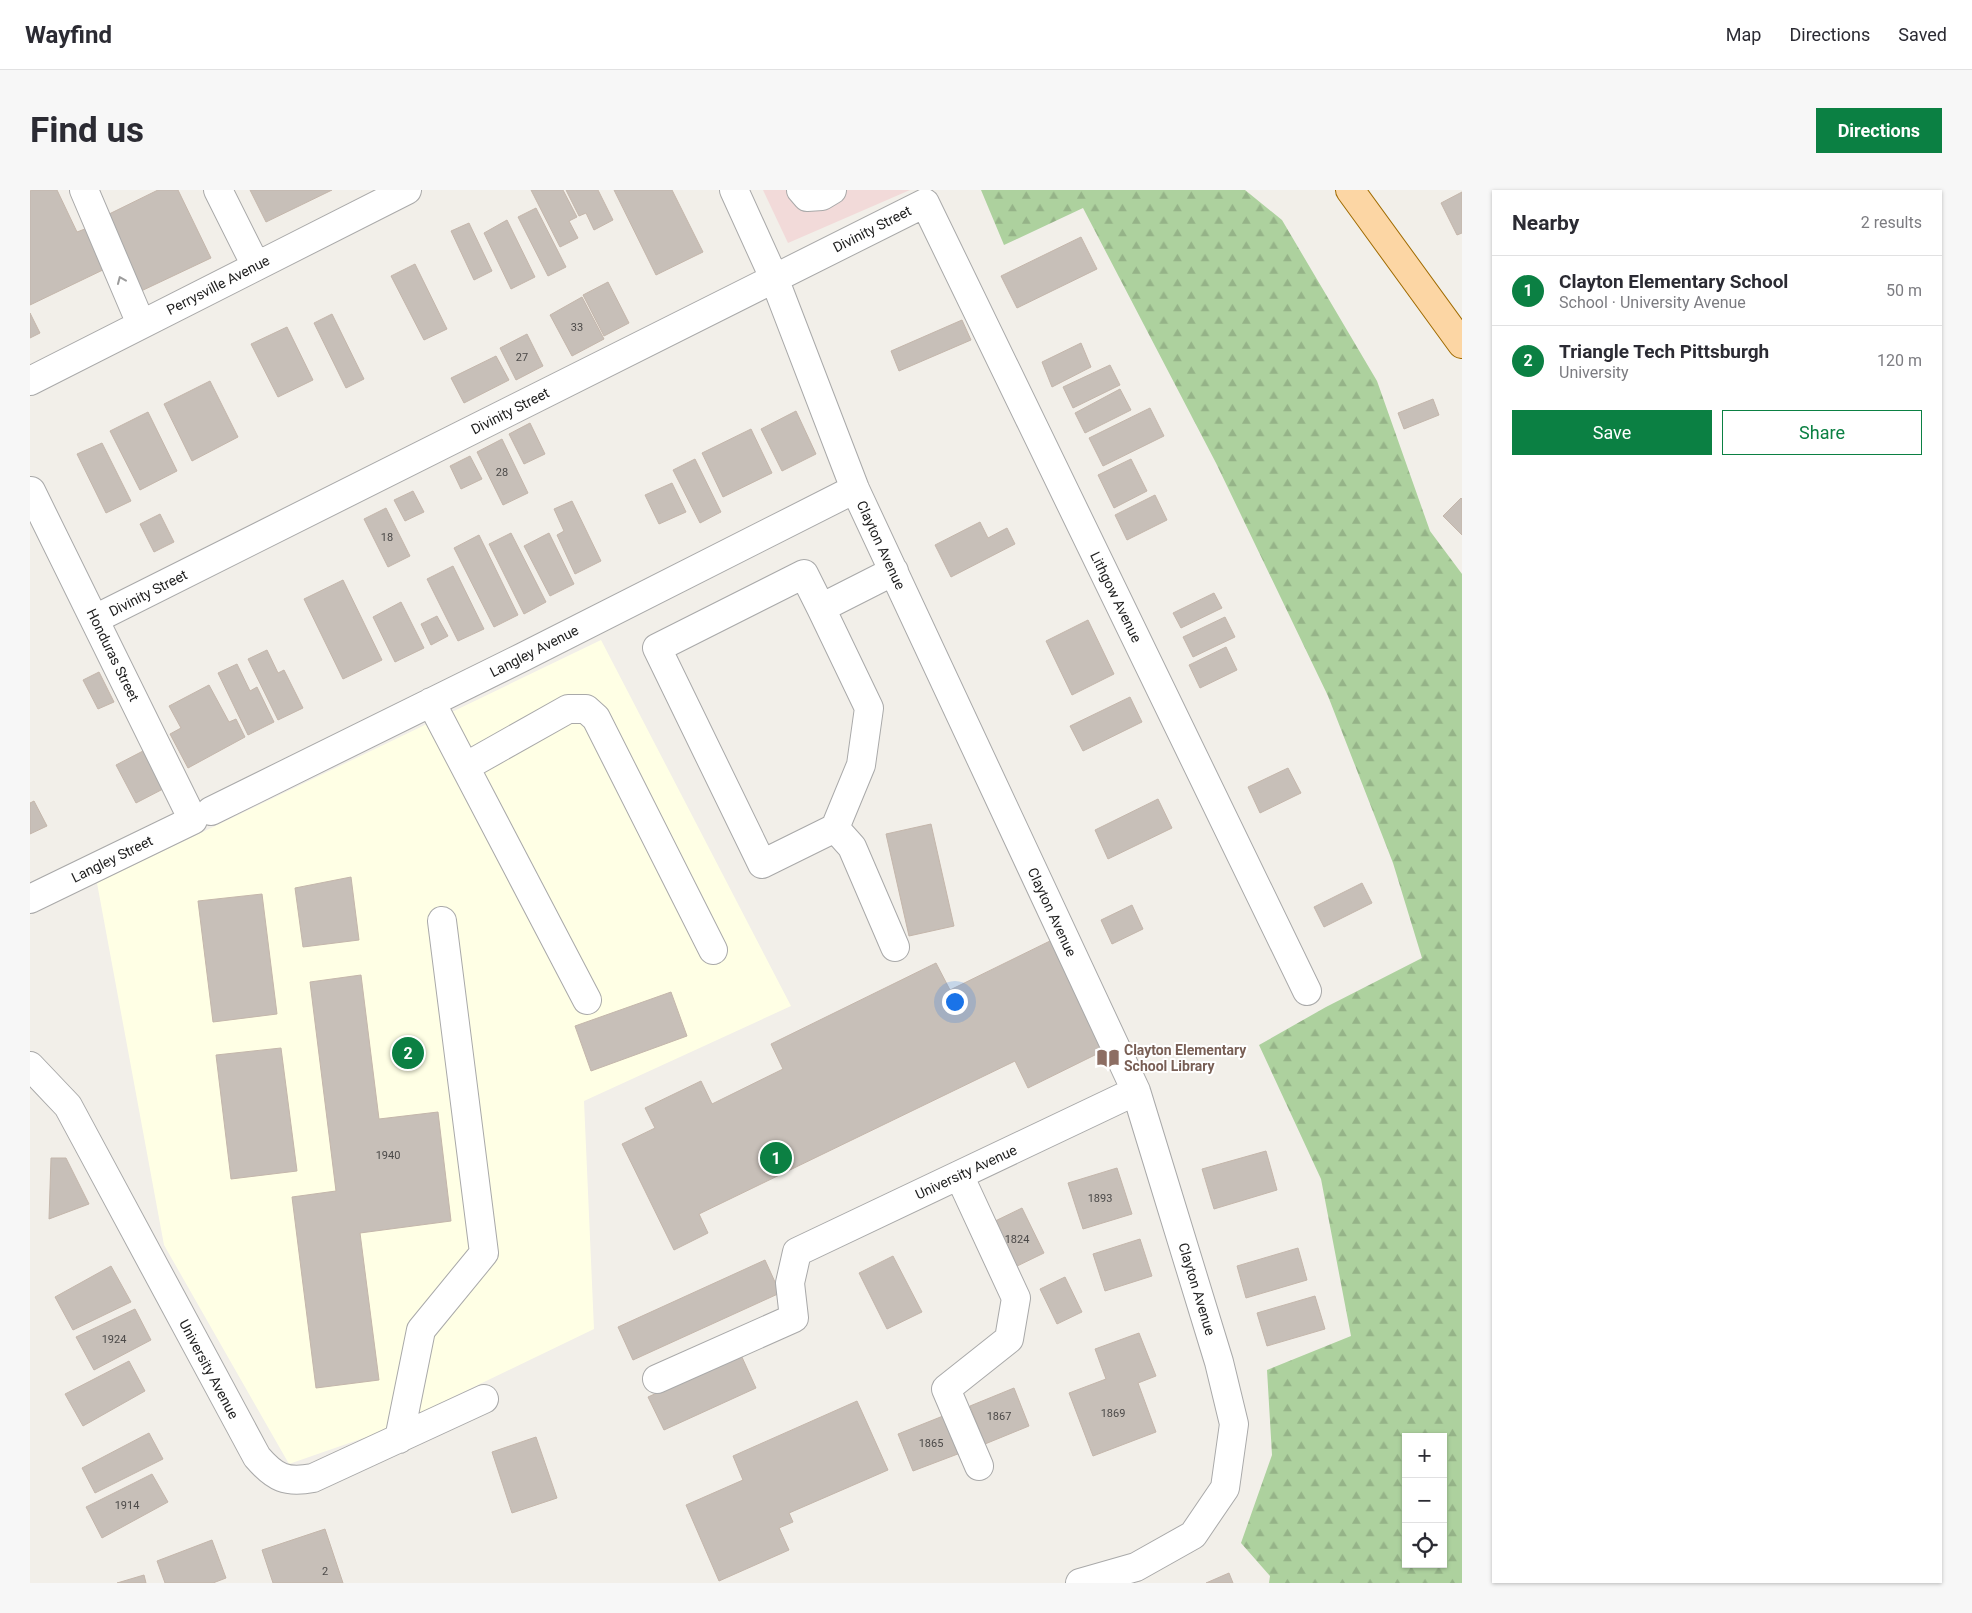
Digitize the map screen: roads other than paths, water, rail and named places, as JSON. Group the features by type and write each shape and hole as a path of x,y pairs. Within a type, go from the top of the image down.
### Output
{"main road":[{"path":"1350,190 1462,344"}],"street":[{"path":"84,190 141,324"},
{"path":"218,190 256,266"},
{"name":"Perrysville Avenue","path":"30,380 406,190"},
{"name":"Clayton Avenue","path":"734,190 774,278 855,489 1136,1091 1219,1362 1234,1424 1225,1488 1193,1535 1136,1567 1080,1583"},
{"path":"801,190 807,197 822,196 832,190"},
{"name":"Divinity Street","path":"95,619 925,203"},
{"name":"Lithgow Avenue","path":"925,203 1307,991"},
{"name":"Langley Avenue","path":"202,816 855,489"},
{"name":"Honduras Street","path":"31,491 95,619 202,816"},
{"path":"821,608 894,571"},
{"path":"804,574 821,608 869,708 861,765 835,828 762,864 657,648 804,574"},
{"path":"431,702 587,1000"},
{"path":"465,767 568,710 586,709 596,718 713,950"},
{"name":"Langley Street","path":"30,899 202,816"},
{"path":"835,828 852,847 895,947"},
{"path":"399,1439 421,1330 484,1253 442,921"},
{"name":"University Avenue","path":"30,1066 68,1106 257,1457 268,1471 281,1478 295,1481 313,1478 484,1399"},
{"name":"University Avenue","path":"657,1379 794,1318 790,1283 797,1252 1136,1091"},
{"path":"959,1175 1016,1298 1009,1339 946,1389 979,1466"}],"place":[{"name":"Triangle Tech Pittsburgh","path":"408,1053"},
{"name":"Clayton Elementary School Library","path":"1108,1058"},
{"name":"Clayton Elementary School","path":"776,1158"}]}
